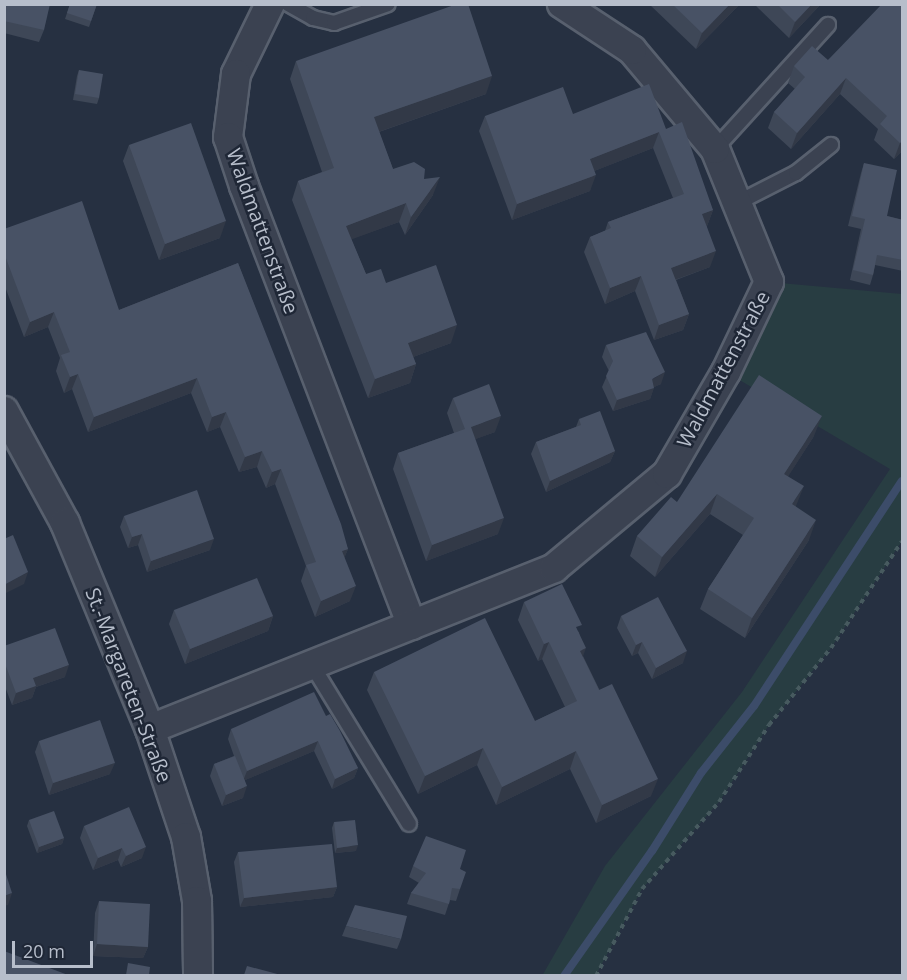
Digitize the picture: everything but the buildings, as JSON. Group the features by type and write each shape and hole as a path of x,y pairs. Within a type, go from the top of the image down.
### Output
{"street":[{"name":"Waldmattenstraße","path":"270,4 236,74 228,137 412,625"},
{"name":"Waldmattenstraße","path":"150,729 554,568 667,474 726,372 769,282 715,148 632,50 562,4"},
{"name":"St.-Margareten-Straße","path":"4,411 65,523 150,729 186,837 197,901 198,975"}],"lane":[{"path":"288,4 313,18 334,23 388,4"},
{"path":"715,148 828,25"},
{"path":"737,203 796,173 831,145"},
{"path":"312,665 409,824"}],"path":[{"path":"596,975 642,889 719,802 769,725 831,648 903,541"}],"green space":[{"path":"769,282 902,294 902,541 831,648 769,725 719,802 642,889 596,975 542,976 605,866 742,692 890,469 726,372"}],"waterway":[{"path":"564,976 652,851 701,773 754,706 902,481"}]}
